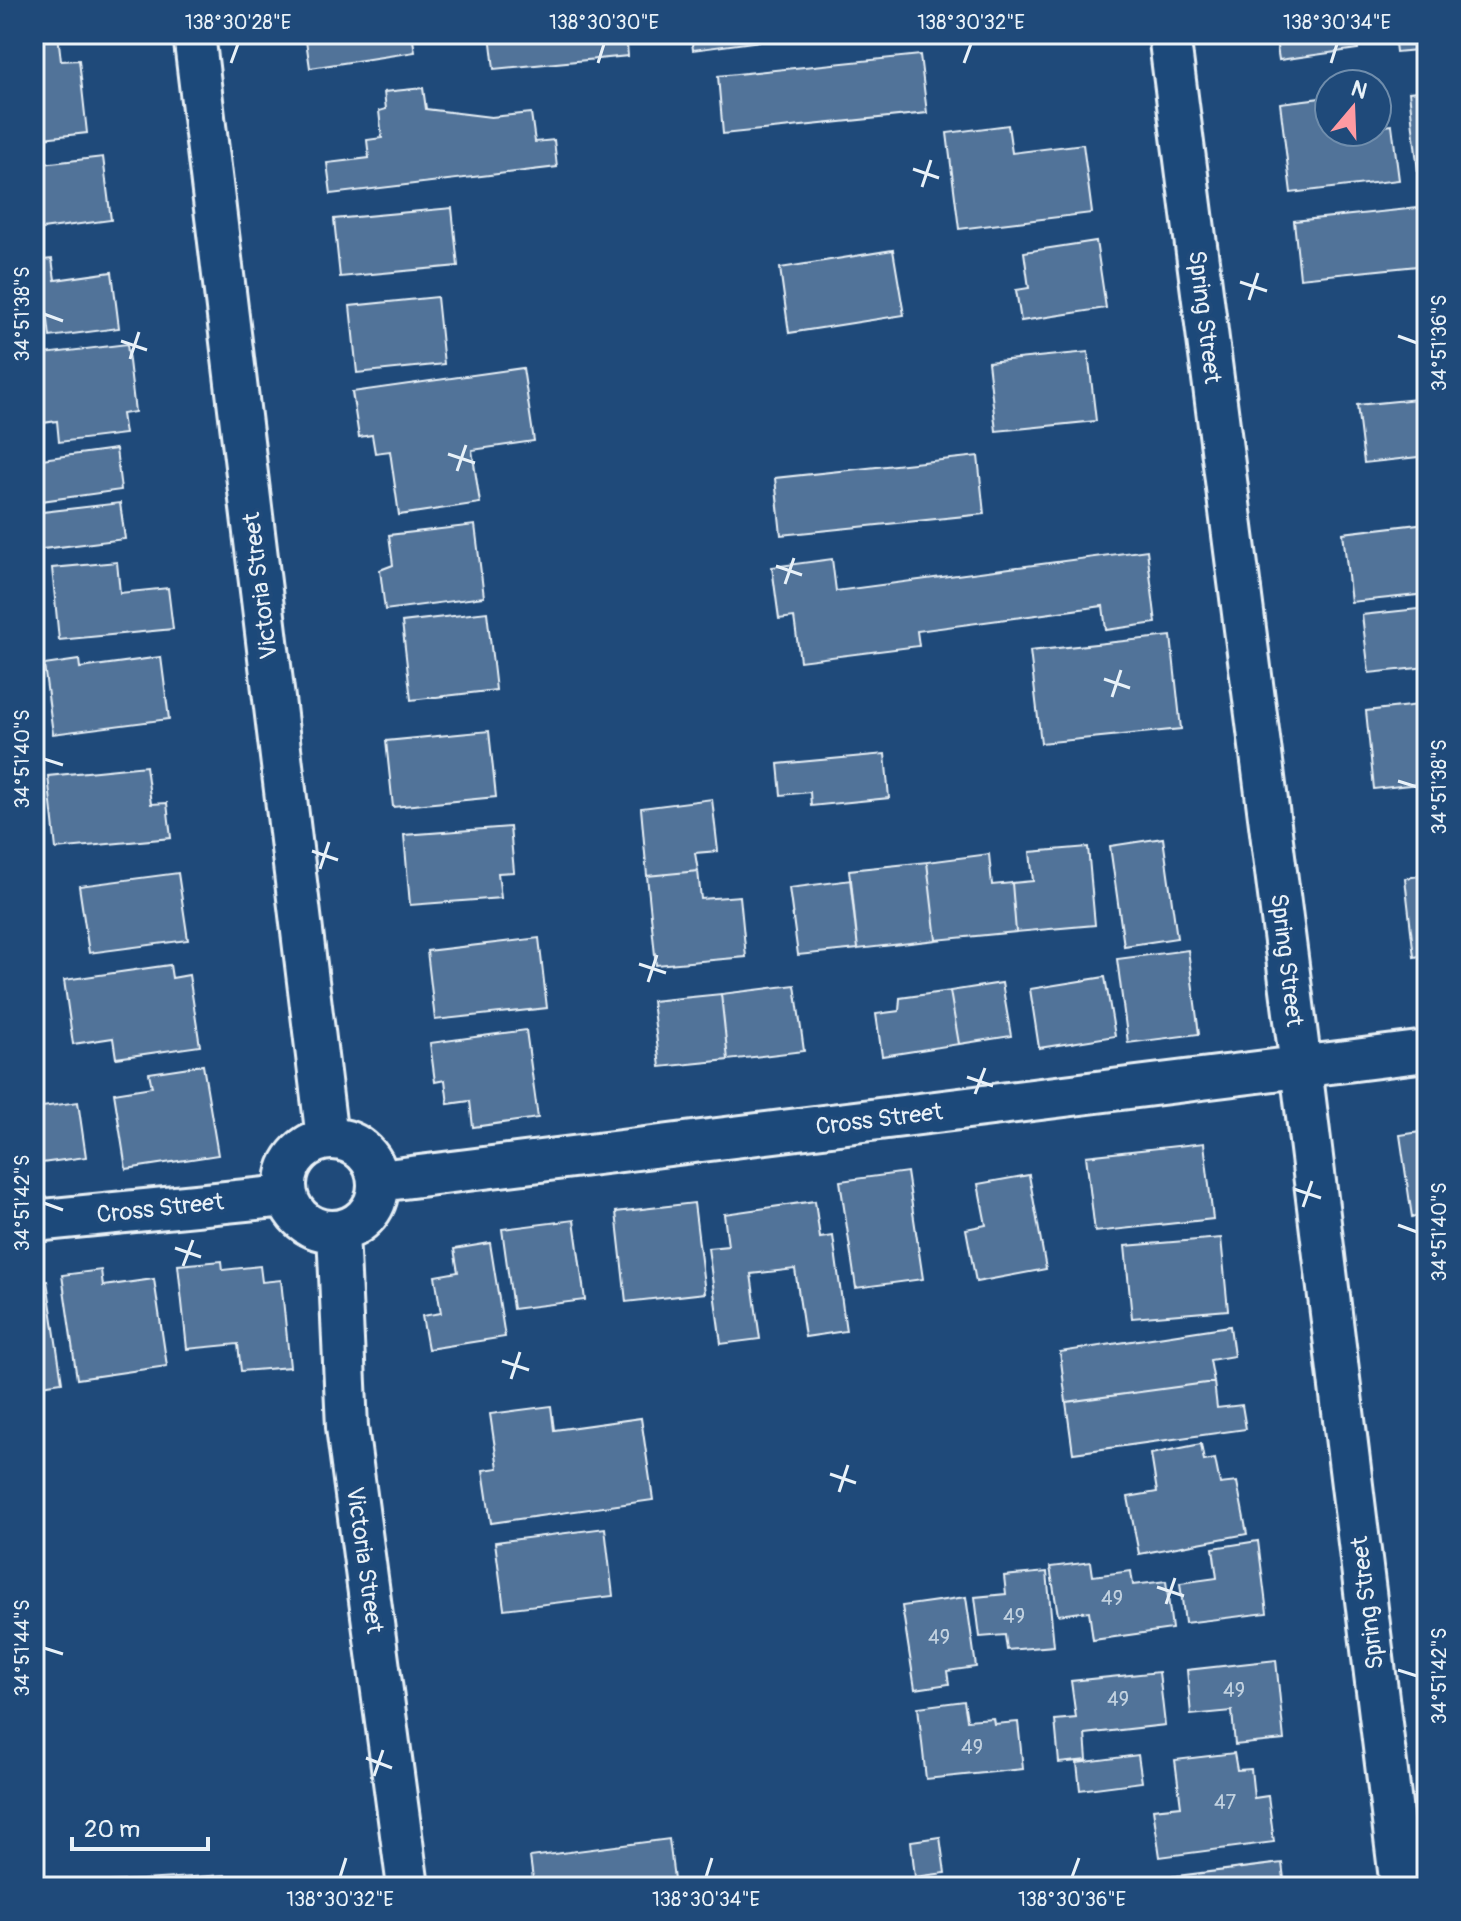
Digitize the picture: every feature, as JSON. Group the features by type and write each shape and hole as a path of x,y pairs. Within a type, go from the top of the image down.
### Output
{"street":[{"name":"Victoria Street","path":"194,34 327,1139"},
{"name":"Spring Street","path":"1169,34 1301,1067 1401,1887"},
{"name":"Cross Street","path":"379,1181 1427,1051"},
{"path":"327,1139 350,1142 362,1150 372,1161 379,1181 377,1199 370,1213 357,1225 338,1232 322,1231 307,1225 295,1213 286,1196 290,1165 298,1153 310,1144 327,1139"},
{"name":"Cross Street","path":"34,1221 286,1196"},
{"name":"Victoria Street","path":"338,1232 347,1427 408,1887"}],"building":[{"path":"58,34 61,61 79,60 87,133 34,139 34,37"},
{"path":"305,34 412,34 415,52 310,68"},
{"path":"490,34 626,34 628,56 494,69"},
{"path":"691,34 768,34 769,40 693,50"},
{"path":"1275,34 1356,34 1358,49 1279,60"},
{"path":"1394,34 1427,34 1427,49 1396,52"},
{"path":"920,55 927,113 723,134 718,76"},
{"path":"423,88 426,109 491,117 531,113 535,142 554,140 557,167 331,194 327,163 369,158 367,140 382,138 379,111 386,109 384,92"},
{"path":"1427,90 1427,171 1418,172 1409,92"},
{"path":"1313,99 1313,148 1393,148 1393,133 1399,180 1291,193 1280,103"},
{"path":"1008,125 1012,153 1083,144 1092,213 959,229 947,133"},
{"path":"103,157 111,220 34,230 34,165"},
{"path":"1427,207 1427,265 1300,278 1294,221"},
{"path":"452,208 458,266 340,277 334,219"},
{"path":"1096,241 1106,308 1021,321 1016,290 1029,288 1024,252"},
{"path":"893,250 904,315 789,333 780,268"},
{"path":"52,259 55,280 112,272 119,328 50,337 47,312 34,314 34,261"},
{"path":"437,297 444,364 357,373 350,306"},
{"path":"127,344 135,412 122,414 125,434 59,442 57,421 43,423 35,355"},
{"path":"1088,352 1096,421 996,431 988,362"},
{"path":"523,368 534,441 472,450 480,503 399,515 390,451 375,453 372,435 359,437 352,392"},
{"path":"1427,398 1427,456 1364,463 1357,405"},
{"path":"116,449 121,490 34,502 34,460"},
{"path":"978,456 984,514 781,535 775,478"},
{"path":"120,503 125,539 34,550 34,513"},
{"path":"1427,523 1427,594 1351,602 1343,533"},
{"path":"475,525 484,597 385,610 380,570 393,565 389,535"},
{"path":"1147,550 1156,623 1106,630 1103,606 917,631 919,646 800,661 794,617 779,619 772,567 832,559 836,591"},
{"path":"117,562 120,593 168,588 173,629 59,640 52,568"},
{"path":"1427,608 1427,667 1369,673 1362,615"},
{"path":"487,612 496,690 411,700 402,622"},
{"path":"1171,636 1181,729 1041,743 1030,651"},
{"path":"161,657 169,719 53,734 44,665 79,660 80,668"},
{"path":"1427,704 1427,783 1374,789 1366,711"},
{"path":"489,731 496,797 393,807 386,741"},
{"path":"885,754 889,798 811,806 810,792 781,795 778,764"},
{"path":"146,766 151,804 167,803 171,838 56,849 48,776"},
{"path":"712,799 718,851 695,853 698,871 647,876 641,808"},
{"path":"510,827 514,872 498,873 501,898 410,905 404,835"},
{"path":"1163,838 1177,938 1124,946 1110,846"},
{"path":"1088,847 1095,925 1016,932 1012,883 1033,881 1030,852"},
{"path":"989,854 992,885 1012,883 1016,932 936,940 927,862"},
{"path":"927,862 936,940 858,949 849,870"},
{"path":"698,871 701,899 740,896 746,957 656,965 647,876"},
{"path":"178,873 188,940 89,953 79,886"},
{"path":"1427,875 1427,955 1414,957 1405,878"},
{"path":"851,880 858,949 798,955 789,888"},
{"path":"539,938 547,1008 435,1020 427,951"},
{"path":"1188,950 1199,1034 1128,1043 1117,959"},
{"path":"170,965 172,978 189,975 200,1046 116,1058 113,1038 73,1044 64,980"},
{"path":"1105,977 1115,1036 1039,1048 1030,989"},
{"path":"1002,983 1011,1036 959,1044 950,991"},
{"path":"795,985 804,1051 728,1060 721,994"},
{"path":"950,991 959,1044 882,1056 876,1014 899,1011 900,998"},
{"path":"721,994 728,1060 660,1067 652,1001"},
{"path":"526,1030 538,1118 473,1127 470,1101 448,1104 445,1080 435,1082 430,1043"},
{"path":"203,1065 218,1155 126,1169 114,1093 152,1087 149,1073"},
{"path":"78,1102 86,1157 34,1164 34,1108"},
{"path":"1427,1131 1427,1231 1422,1232 1421,1214 1412,1217 1400,1135"},
{"path":"1204,1143 1213,1219 1095,1232 1086,1156"},
{"path":"907,1172 923,1279 856,1288 840,1181"},
{"path":"1029,1175 1046,1269 976,1282 966,1229 986,1225 978,1184"},
{"path":"815,1201 820,1238 833,1236 846,1331 805,1337 795,1269 751,1274 760,1339 721,1344 708,1248 728,1246 724,1214"},
{"path":"694,1203 705,1293 626,1302 616,1212"},
{"path":"574,1220 585,1300 513,1309 502,1229"},
{"path":"1427,1231 1427,1325 1416,1257 1426,1255 1422,1232"},
{"path":"1221,1238 1228,1310 1132,1318 1125,1246"},
{"path":"490,1243 505,1337 428,1349 422,1316 441,1313 435,1276 458,1272 454,1249"},
{"path":"222,1261 223,1270 260,1266 262,1282 281,1280 290,1367 241,1371 238,1344 187,1349 178,1265"},
{"path":"101,1270 103,1286 154,1279 167,1366 77,1379 62,1275"},
{"path":"47,1281 62,1382 34,1386 34,1282"},
{"path":"1230,1326 1234,1356 1210,1360 1214,1382 1066,1402 1060,1352"},
{"path":"1214,1382 1217,1408 1242,1405 1246,1429 1073,1453 1066,1402"},
{"path":"551,1406 554,1430 641,1418 653,1500 491,1523 483,1470 498,1468 490,1414"},
{"path":"1201,1444 1204,1461 1215,1459 1220,1484 1237,1482 1247,1534 1139,1554 1128,1497 1157,1492 1151,1454"},
{"path":"605,1528 613,1596 504,1609 495,1542"},
{"path":"1258,1541 1267,1613 1185,1623 1180,1583 1217,1578 1213,1548"},
{"path":"1091,1562 1093,1576 1131,1571 1133,1585 1166,1581 1172,1629 1093,1640 1089,1611 1058,1615 1050,1567"},
{"path":"1047,1572 1054,1646 1007,1650 1005,1635 980,1637 975,1597 1006,1594 1004,1576"},
{"path":"966,1597 976,1667 947,1671 949,1684 915,1689 902,1606"},
{"path":"1276,1660 1284,1740 1235,1745 1232,1711 1191,1715 1187,1670"},
{"path":"1159,1672 1165,1725 1085,1734 1087,1760 1059,1763 1055,1720 1076,1718 1071,1681"},
{"path":"964,1701 967,1720 993,1718 994,1724 1018,1722 1023,1769 926,1779 918,1707"},
{"path":"1234,1753 1237,1770 1251,1769 1254,1798 1268,1796 1274,1842 1160,1857 1153,1809 1181,1806 1175,1760"},
{"path":"1138,1755 1142,1782 1080,1790 1077,1763"},
{"path":"940,1837 945,1873 915,1877 911,1841"},
{"path":"669,1839 675,1887 534,1887 530,1857"},
{"path":"1282,1863 1285,1887 1121,1887 1121,1883"},
{"path":"225,1875 226,1887 111,1887 110,1882"}]}
